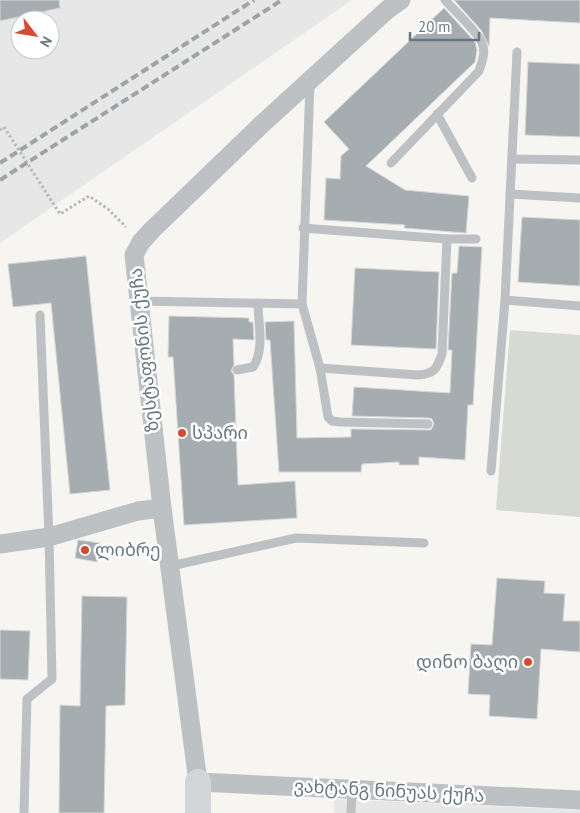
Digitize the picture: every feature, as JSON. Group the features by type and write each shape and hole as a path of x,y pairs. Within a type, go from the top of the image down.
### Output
{"street":[{"name":"ზესტაფონის ქუჩა","path":"198,813 198,782 162,508 134,255 141,242 261,125 387,10 402,0"},
{"path":"0,544 49,537 138,511 162,508"},
{"name":"ვახტანგ ნინუას ქუჩა","path":"198,782 580,800"}],"lane":[{"path":"391,163 479,71 484,54 482,42 445,0"},
{"path":"491,471 505,300 517,52"},
{"path":"310,82 303,228 302,304 320,368 328,417 332,421 428,424"},
{"path":"437,114 472,178"},
{"path":"512,159 580,160"},
{"path":"510,194 580,198"},
{"path":"303,228 447,239 476,239"},
{"path":"320,368 418,375 428,375 434,371 442,354 447,239"},
{"path":"505,300 580,306"},
{"path":"138,301 302,304"},
{"path":"237,370 253,367 258,361 260,348 258,304"},
{"path":"24,813 27,699 52,679 49,537 40,315"},
{"path":"171,566 296,538 424,543"},
{"path":"351,813 352,789"}],"path":[{"path":"0,130 4,127 60,214 89,196 108,209 141,242"}],"shaded area":[{"path":"0,0 352,0 0,243"},
{"path":"510,330 580,335 580,517 496,510"},
{"path":"334,799 580,810 580,813 334,813"}],"building":[{"path":"0,0 59,0 60,8 51,10 10,10 10,19 0,21"},
{"path":"454,0 580,0 580,23 490,18 489,46 481,30"},
{"path":"444,8 475,42 477,50 475,62 366,166 405,190 469,196 466,233 404,228 405,225 324,220 326,178 340,179 341,156 349,149 324,122"},
{"path":"528,62 580,64 580,137 525,135"},
{"path":"522,217 580,220 580,286 518,282"},
{"path":"459,246 482,247 473,405 468,405 465,460 419,457 419,465 399,465 399,462 362,464 361,472 279,472 270,340 266,340 265,322 294,321 297,438 351,437 351,429 431,430 434,424 432,419 429,418 352,416 354,387 450,393 452,350 448,350 452,273 457,273"},
{"path":"86,256 110,490 70,494 51,303 13,307 8,264"},
{"path":"355,268 439,272 436,349 351,345"},
{"path":"169,316 249,318 249,322 253,322 254,340 233,339 234,365 231,371 234,375 238,485 295,481 297,518 184,525 173,357 168,357"},
{"path":"78,540 100,543 97,562 75,558"},
{"path":"497,578 545,581 544,593 565,594 563,621 580,621 580,652 541,649 537,719 489,716 490,695 468,694 471,644 492,645"},
{"path":"82,596 127,597 125,705 106,706 104,813 59,813 60,705 80,706"},
{"path":"0,630 30,631 28,680 0,679"}],"railway":[{"path":"0,163 254,0"},
{"path":"0,180 282,0"}],"place":[{"name":"სპარი","path":"182,433"},
{"name":"ლიბრე","path":"85,550"},
{"name":"დინო ბაღი","path":"528,662"}]}
